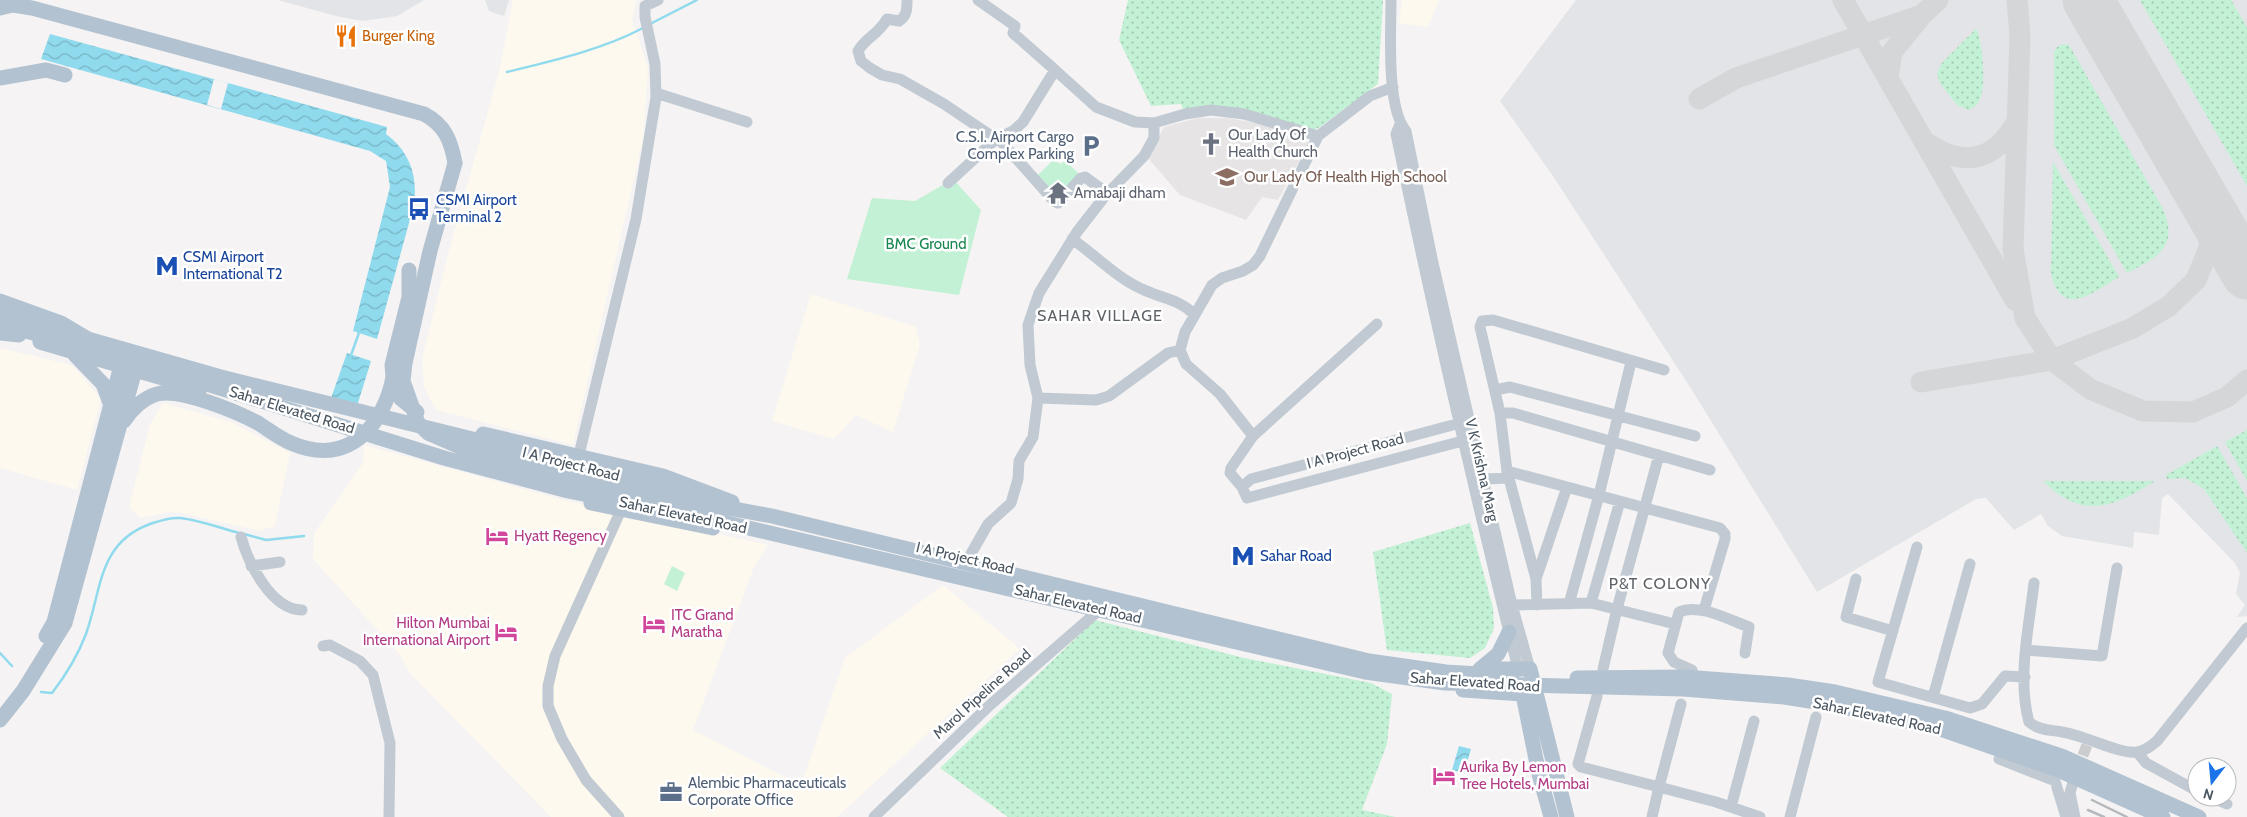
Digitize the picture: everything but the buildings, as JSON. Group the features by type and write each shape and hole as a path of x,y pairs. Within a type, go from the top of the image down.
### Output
{"main road":[{"name":"Sahar Elevated Road","path":"0,8 13,5 32,8 424,114 441,126 448,136 455,163 430,251 405,363 403,381 418,423 428,433 479,455 579,480 772,516 1369,661 1446,672 1545,678 1684,676 1788,684 1835,692 1945,718 2064,757 2199,817"},
{"path":"4,77 46,70 65,75"},
{"path":"119,431 134,408 156,394 168,393 202,400 240,414 290,443 318,450 344,447 356,442 366,432 387,400 416,274 430,251"},
{"path":"409,270 409,297 392,365 394,388 401,399 419,414 436,421 483,434 663,476 772,516"},
{"path":"0,301 61,323 164,379 344,428 404,453 567,497 621,510 874,555 1339,672 1391,682 1498,693 1529,694"},
{"path":"0,314 127,359"},
{"name":"Sahar Elevated Road","path":"0,324 127,359 444,458 568,491 723,522 1365,672 1445,683 1683,689 1784,697 1940,728 2058,770 2163,817"},
{"path":"0,331 71,352 127,359"},
{"path":"71,352 102,384 112,406"},
{"path":"0,720 22,691 65,623 127,402 127,359"},
{"path":"0,704 30,664 54,622 59,597 112,406 127,359"},
{"name":"I A Project Road","path":"127,359 221,377 577,466 1108,592 1370,657 1426,666 1524,669"},
{"path":"127,402 141,387 150,382 164,379"},
{"path":"1480,669 1498,654 1508,632"},
{"name":"V K Krishna Marg","path":"1524,669 1529,694 1567,817"},
{"path":"1498,693 1513,699 1526,712"},
{"name":"V K Krishna Marg","path":"1529,694 1526,712 1551,817"}],"street":[{"path":"567,497 577,466 636,219 656,93 655,64 651,36 645,17 645,6 658,0"},
{"path":"907,0 907,11 903,19 899,21 888,19 877,34 864,41 858,51 861,60 882,75 900,79 944,104 997,139 1054,201 1058,203 1080,178 1085,177 1107,193"},
{"path":"978,0 1014,26 1013,33 1096,107 1135,122 1154,124 1185,114 1211,110 1244,114 1318,136"},
{"name":"V K Krishna Marg","path":"1391,0 1393,87 1400,124 1406,131 1429,270 1459,423 1508,632 1524,669"},
{"path":"948,183 997,139 1013,131 1023,122 1055,70"},
{"path":"1253,436 1220,394 1186,364 1180,350 1185,332 1212,285 1222,278 1243,271 1253,265 1260,256 1318,136 1370,96 1393,87"},
{"path":"656,93 746,122"},
{"path":"968,559 988,524 1012,503 1018,479 1018,461 1033,437 1038,398 1030,365 1028,325 1047,278 1072,238 1107,193 1144,156 1154,138 1154,124"},
{"path":"1072,238 1127,281 1142,289 1176,301 1194,314"},
{"name":"V K Krishna Marg","path":"1429,270 1475,438 1512,605 1524,669"},
{"path":"1537,605 1536,579 1508,475 1500,413 1480,327 1482,322 1493,320 1631,362 1664,370"},
{"path":"1377,324 1253,436 1231,468 1230,474 1242,487 1247,498 1254,498 1475,438"},
{"path":"1038,398 1096,400 1109,396 1168,353 1180,350"},
{"path":"1569,604 1599,495 1631,362"},
{"path":"1495,390 1510,387 1694,436"},
{"path":"1500,413 1512,413 1710,470"},
{"name":"I A Project Road","path":"1242,487 1251,479 1470,420"},
{"path":"1377,431 1380,443"},
{"path":"1604,669 1643,508 1660,455"},
{"path":"1484,480 1508,475 1567,487 1720,528 1725,534 1704,610"},
{"path":"1536,579 1567,487"},
{"path":"1590,603 1620,501"},
{"path":"619,817 586,780 562,739 548,706 548,686 555,656 621,510"},
{"path":"241,537 251,566 277,599 287,607 302,610"},
{"path":"1917,548 1878,682 1970,708 1982,704 2005,676 2025,677"},
{"path":"251,566 280,562"},
{"path":"1934,697 1970,564"},
{"path":"2026,650 2102,656 2117,568"},
{"path":"1856,579 1846,617 1894,631"},
{"path":"2034,583 2026,650 2025,677 2029,722 2040,728 2124,751 2137,752 2148,748 2157,741 2247,628"},
{"name":"Marol Pipeline Road","path":"874,817 990,705 1096,612 1108,592"},
{"path":"1512,605 1590,603 1675,624"},
{"path":"1692,670 1674,662 1668,653 1679,612 1688,608 1704,610 1749,627 1745,653"},
{"path":"323,646 330,645 360,662 373,675 390,743 389,817"},
{"path":"1597,696 1578,764 1581,767 1731,807 1760,817"},
{"path":"1652,817 1681,704"},
{"path":"1790,817 1816,717"},
{"path":"1731,807 1754,721"},
{"path":"2137,752 2146,763 2187,786"},
{"path":"1999,759 2055,781 2066,817"},
{"path":"2073,782 2070,793 2075,817"}],"shaded area":[{"path":"278,0 424,0 397,16 363,21 340,17"},
{"path":"485,0 509,0 504,16 489,11"},
{"path":"513,0 636,0 632,19 648,69 643,139 573,445 436,410 424,387 422,359 448,254 500,68"},
{"path":"1402,0 1439,0 1428,27 1399,23"},
{"path":"1576,0 2247,0 2247,616 2237,617 2245,605 2236,594 2240,573 2235,563 2168,494 2162,498 2159,535 2134,532 2133,548 2062,536 2048,526 2041,514 2014,530 1986,498 1976,499 1817,592 1690,387 1553,176 1500,101"},
{"name":"Our Lady Of Health High School","path":"1198,118 1228,118 1266,125 1309,143 1278,200 1262,197 1246,220 1180,195 1148,158 1164,127"},
{"path":"811,294 916,327 920,344 893,432 856,415 834,439 772,421"},
{"path":"0,348 72,365 101,399 77,490 0,468"},
{"path":"163,403 231,422 290,453 275,526 259,531 182,513 170,512 140,518 129,507 150,424"},
{"path":"364,445 563,500 768,545 754,567 693,730 801,785 845,658 943,585 1020,649 837,817 551,817 409,672 400,655 313,559 314,533 363,463"}],"green space":[{"path":"1128,0 1383,0 1378,84 1320,127 1311,131 1248,110 1219,106 1183,109 1181,104 1151,106 1119,40"},
{"path":"2140,0 2231,0 2247,27 2247,186"},
{"path":"1976,29 1982,52 1983,84 1979,101 1969,110 1957,105 1940,83 1937,74 1941,64"},
{"path":"2063,44 2069,45 2163,209 2167,222 2167,242 2163,249 2148,262 2127,273 2054,145 2054,52 2057,47"},
{"path":"1053,160 1061,164 1065,160 1081,176 1067,195 1058,185 1051,191 1037,176"},
{"path":"2053,162 2119,277 2100,289 2080,298 2071,299 2063,296 2056,288 2051,274"},
{"name":"BMC Ground","path":"953,179 981,210 959,295 847,279 872,198 915,201"},
{"path":"2247,430 2247,481 2225,442"},
{"path":"2217,446 2247,498 2247,553 2204,489 2185,478 2167,479 2166,475"},
{"path":"2043,481 2155,481 2125,498 2098,506 2071,502"},
{"path":"1470,523 1493,608 1494,628 1485,648 1470,658 1387,650 1373,552"},
{"path":"672,566 685,573 677,591 664,584"},
{"path":"1095,620 1244,658 1371,683 1392,694 1387,744 1362,810 1396,817 1008,817 940,768"}],"water":[{"path":"50,34 387,127 386,134 401,149 410,165 415,184 415,194 414,205 377,339 353,331 390,187 386,161 370,151 41,59"},
{"path":"347,353 371,361 357,406 331,398"},
{"path":"1459,746 1471,749 1464,773 1452,770"}],"pier":[{"path":"214,79 228,83 221,109 207,105"}],"waterway":[{"path":"650,24 697,0"},
{"path":"507,72 593,49 643,28"},
{"path":"350,358 360,330"},
{"path":"41,692 52,693 71,665 86,634 104,569 120,543 133,532 153,523 176,518 195,520 239,533"},
{"path":"244,534 266,540 304,536"},
{"path":"0,653 12,666"}],"taxiway":[{"path":"1843,0 2015,300"},
{"path":"1699,99 1736,78 1922,15 1938,0"},
{"path":"2017,0 2020,36 2013,249 2025,318 2052,360 2090,389 2143,411 2193,412 2227,397 2247,380"},
{"path":"1888,78 1892,52 1922,15"},
{"path":"1924,141 1938,150 1951,155 1964,158 1976,157 1998,146 2017,121"},
{"path":"1921,382 2052,360 2133,328 2169,306 2196,280 2209,248 2210,222 2202,198"}],"runway":[{"path":"2088,0 2247,274"}],"tunnel":[{"path":"2077,771 2087,745"}],"railway":[{"path":"2092,800 2127,817"},
{"path":"2088,810 2104,817"}],"place":[{"name":"Burger King","path":"346,36"},
{"name":"Our Lady Of Health Church","path":"1211,144"},
{"name":"C.S.I. Airport Cargo Complex Parking","path":"1091,146"},
{"name":"Our Lady Of Health High School","path":"1227,177"},
{"name":"Amabaji dham","path":"1058,193"},
{"name":"CSMI Airport Terminal 2","path":"419,209"},
{"name":"CSMI Airport International T2","path":"167,266"},
{"name":"Hyatt Regency","path":"497,536"},
{"name":"Sahar Road","path":"1243,556"},
{"name":"ITC Grand Maratha","path":"654,624"},
{"name":"Hilton Mumbai International Airport","path":"506,632"},
{"name":"Aurika By Lemon Tree Hotels, Mumbai","path":"1444,776"},
{"name":"Alembic Pharmaceuticals Corporate Office","path":"671,792"}],"district":[{"name":"SAHAR VILLAGE","path":"1100,315"},
{"name":"P&T COLONY","path":"1660,583"}]}
